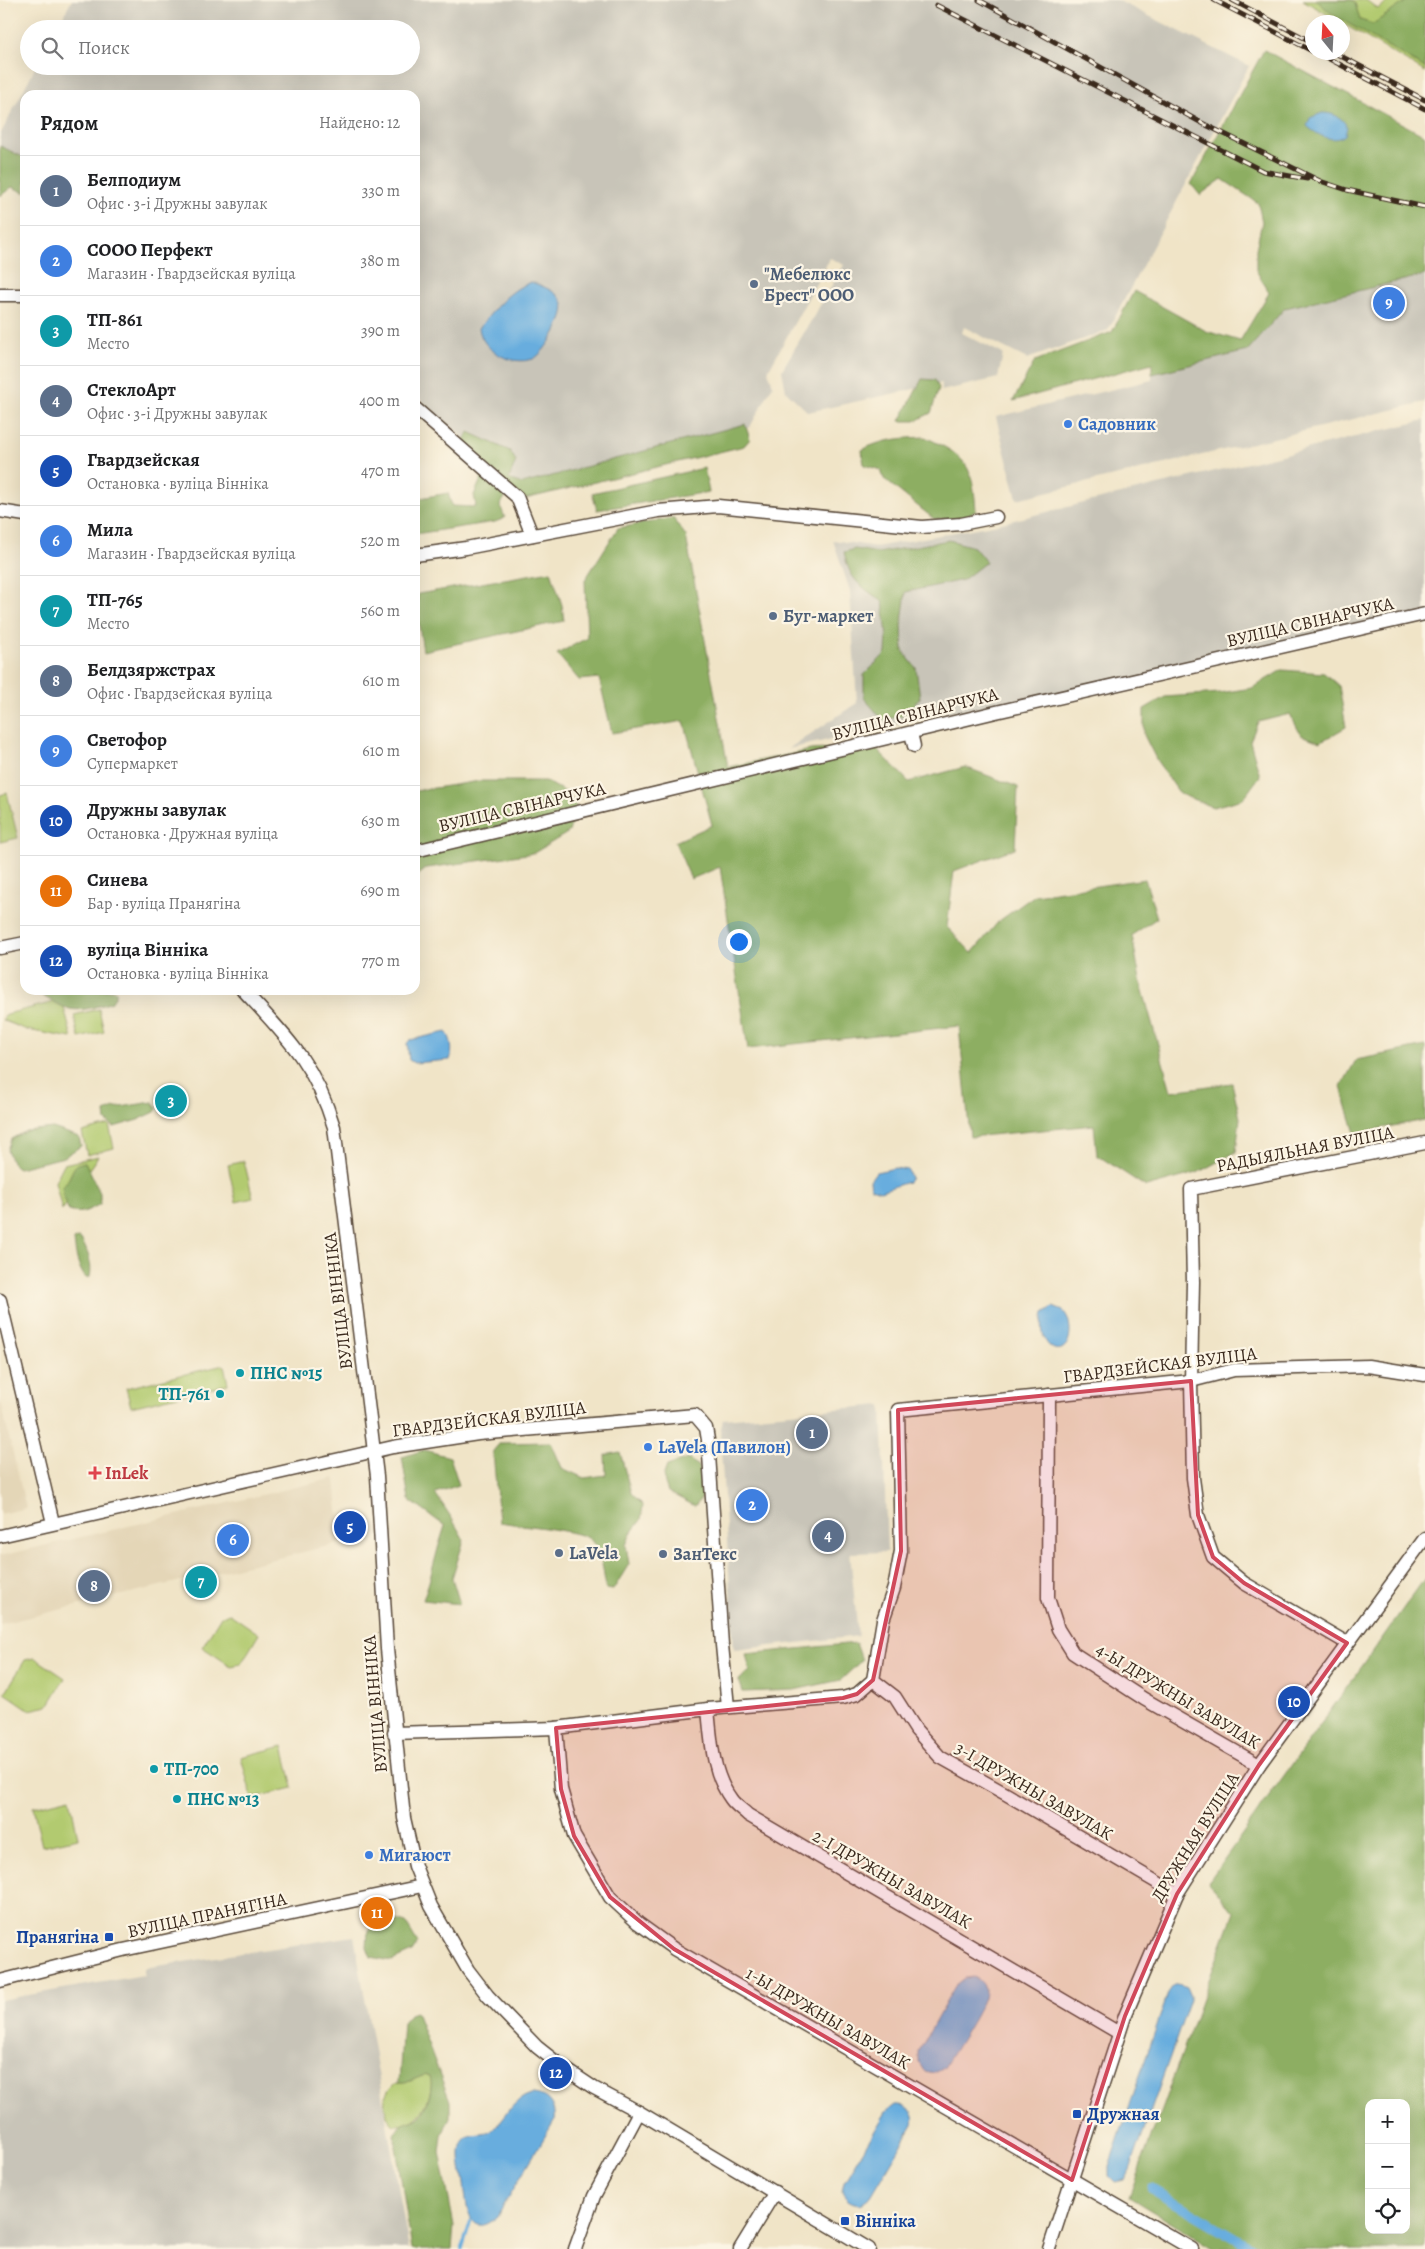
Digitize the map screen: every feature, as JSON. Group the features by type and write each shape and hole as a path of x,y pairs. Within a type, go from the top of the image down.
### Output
{"street":[{"path":"0,296 20,295"},
{"path":"420,412 517,497 532,535"},
{"path":"420,554 658,511 718,506 922,527 961,524 996,517"},
{"path":"0,510 20,514"},
{"name":"ВУЛІЦА СВІНАРЧУКА","path":"420,850 911,733 1425,614"},
{"path":"911,733 914,746"},
{"path":"0,948 20,944"},
{"name":"ВУЛІЦА ВІННІКА","path":"248,995 302,1055 326,1102 334,1127 374,1451 394,1733 404,1818 422,1886 447,1936 468,1970 488,1996 519,2029 561,2066 594,2088 639,2112 869,2249"},
{"name":"РАДЫЯЛЬНАЯ ВУЛІЦА","path":"1191,1381 1191,1189 1425,1143"},
{"path":"0,1300 53,1523"},
{"name":"ГВАРДЗЕЙСКАЯ ВУЛІЦА","path":"873,1680 883,1620 894,1588 901,1551 898,1410 1191,1381 1234,1370 1368,1366 1425,1375"},
{"path":"1191,1381 1193,1478 1198,1515 1213,1556 1244,1583 1347,1643"},
{"name":"4-Ы ДРУЖНЫ ЗАВУЛАК","path":"1049,1395 1048,1598 1058,1629 1073,1653 1144,1699 1259,1765"},
{"name":"ГВАРДЗЕЙСКАЯ ВУЛІЦА","path":"0,1536 374,1451 478,1434 695,1415 706,1428 708,1440 728,1707"},
{"name":"ДРУЖНАЯ ВУЛІЦА","path":"1048,2249 1119,2033 1177,1894 1259,1765 1425,1538"},
{"path":"394,1733 556,1728 708,1709 843,1698 857,1694 873,1680"},
{"name":"3-І ДРУЖНЫ ЗАВУЛАК","path":"873,1680 895,1697 916,1730 940,1757 1177,1894"},
{"name":"2-І ДРУЖНЫ ЗАВУЛАК","path":"708,1709 713,1758 720,1778 731,1799 748,1815 1119,2033"},
{"name":"1-Ы ДРУЖНЫ ЗАВУЛАК","path":"556,1728 561,1789 574,1836 610,1897 638,1923 674,1949 1192,2249"},
{"name":"ВУЛІЦА ПРАНЯГІНА","path":"0,1981 123,1950 422,1886"},
{"path":"575,2249 594,2196 639,2112"},
{"path":"740,2249 775,2192"}],"highlighted area":[{"path":"1191,1381 1198,1515 1213,1557 1244,1583 1347,1643 1259,1765 1177,1894 1125,2016 1072,2180 674,1949 610,1897 574,1836 561,1789 556,1728 843,1698 857,1694 873,1680 901,1551 898,1410"}],"shaded area":[{"path":"72,0 1117,0 1249,66 1108,330 1027,359 964,327 962,333 1003,354 998,378 941,391 942,383 808,412 786,391 782,370 844,265 830,258 768,371 773,385 750,427 520,486 420,399 420,90 23,90 31,75 420,75 420,20 61,20"},
{"path":"20,97 20,156 0,146 0,135"},
{"path":"1425,275 1425,402 1017,499 996,417 1152,380 1152,374 1247,351 1285,308"},
{"path":"1425,420 1425,614 959,721 956,711 788,749 857,703 850,591 833,540 876,547 998,524"},
{"path":"0,1399 26,1508 0,1514"},
{"path":"882,1405 887,1552 850,1553 858,1636 734,1650 720,1433 723,1419"},
{"path":"335,1478 341,1543 0,1624 0,1556"},
{"path":"354,1936 409,2249 0,2249 0,2000 144,1975 144,1968"}],"green space":[{"path":"1303,0 1366,0 1378,9 1390,0 1425,0 1425,72 1350,28 1350,15 1328,15"},
{"path":"1316,0 1352,0 1355,3 1360,20 1373,24 1408,0 1425,0 1425,68 1350,24 1350,15 1332,14"},
{"path":"1264,50 1425,136 1425,275 1285,308 1247,351 1152,374 1152,363 1013,401 1035,361 1112,332 1134,291 1206,331 1240,341 1269,293 1256,270 1256,249 1262,222 1258,203 1222,179 1200,195 1191,184"},
{"path":"0,146 20,156 20,191 12,187 0,196"},
{"path":"922,379 935,380 939,388 931,413 915,421 900,421"},
{"path":"745,424 750,439 744,446 525,499 506,496 500,505 505,518 495,522 420,533 420,498 448,493 452,506 476,507 474,495 482,477 483,462 461,444 469,432 510,451 516,461 509,479 522,484"},
{"path":"925,437 959,457 965,464 973,483 976,511 959,519 934,519 884,479 881,470 864,465 862,450 870,446 893,440"},
{"path":"704,468 709,492 597,510 592,493"},
{"path":"673,518 686,536 728,767 811,750 874,746 909,782 965,767 1018,787 1015,848 954,871 947,927 972,953 999,921 1035,895 1145,879 1157,918 1132,935 1140,980 1171,1091 1232,1083 1240,1118 1236,1152 1197,1173 1146,1187 1097,1155 1094,1125 970,1137 959,1026 748,1049 720,867 691,879 675,842 712,825 684,721 612,733 599,678 579,680 557,654 587,638 585,580 618,528"},
{"path":"949,540 974,547 986,562 963,580 906,592 902,621 903,651 916,668 920,698 904,715 883,720 864,698 864,675 886,653 887,635 883,602 862,587 853,577 846,562 844,552 855,549 878,553"},
{"path":"551,571 562,605 564,621 423,651 420,632 420,594"},
{"path":"1282,670 1324,673 1339,686 1346,727 1320,742 1301,735 1290,714 1258,722 1250,741 1260,776 1243,799 1213,807 1180,794 1157,761 1144,735 1144,709 1165,697 1220,693 1252,688"},
{"path":"480,781 545,781 566,792 576,806 569,832 534,853 427,868 420,874 420,790"},
{"path":"7,793 18,838 0,842 0,795"},
{"path":"41,995 116,995 112,1002 80,1010 65,1008"},
{"path":"62,1000 72,1038 27,1030 2,1020 7,1014"},
{"path":"99,1009 104,1032 79,1038 74,1015"},
{"path":"1425,1046 1425,1120 1355,1133 1341,1087 1356,1060"},
{"path":"153,1102 157,1108 155,1112 138,1120 114,1127 106,1121 105,1112 114,1108"},
{"path":"109,1125 114,1148 87,1155 82,1132"},
{"path":"53,1128 79,1137 81,1146 64,1157 19,1168 13,1164 7,1150 11,1139 26,1131"},
{"path":"98,1156 62,1210 55,1182 64,1164"},
{"path":"244,1161 253,1198 236,1202 228,1165"},
{"path":"85,1162 100,1193 100,1204 81,1212 69,1211 64,1200 62,1187 69,1179 75,1167"},
{"path":"81,1239 89,1257 90,1277 86,1278 77,1260 74,1240"},
{"path":"224,1365 228,1384 131,1407 126,1388"},
{"path":"551,1442 562,1468 584,1478 606,1475 605,1455 620,1452 631,1493 643,1505 641,1520 631,1533 626,1545 629,1564 613,1590 606,1589 598,1551 591,1540 585,1536 499,1522 493,1451 500,1443"},
{"path":"424,1450 450,1457 459,1485 435,1493 464,1540 452,1578 460,1604 423,1600 445,1526 409,1500 402,1457"},
{"path":"688,1459 699,1466 707,1491 695,1506 668,1492 663,1477 667,1466"},
{"path":"1425,1578 1425,2249 1214,2249 1129,2197 1234,1912 1208,1882"},
{"path":"230,1614 259,1634 241,1664 231,1666 202,1647 221,1616"},
{"path":"856,1643 862,1660 841,1680 794,1690 743,1692 739,1680 750,1671 746,1654"},
{"path":"35,1658 65,1678 48,1706 30,1710 5,1693 25,1660"},
{"path":"283,1746 293,1788 252,1798 241,1757"},
{"path":"70,1798 78,1838 42,1846 33,1807"},
{"path":"395,1920 406,1923 418,1943 412,1952 392,1961 371,1957 367,1947 368,1930 376,1925"},
{"path":"416,2012 450,2101 450,2118 442,2135 440,2152 454,2226 452,2249 412,2249 394,2134 401,2125 415,2120 422,2114 430,2092 430,2077 425,2075 405,2083 399,2083 403,2022 410,2014"},
{"path":"425,2075 430,2077 432,2082 425,2106 416,2118 410,2122 394,2125 387,2117 386,2112 385,2100 388,2090 395,2084"}],"water":[{"path":"1322,113 1340,118 1347,127 1345,135 1335,139 1325,137 1307,126 1310,118"},
{"path":"531,282 549,290 561,299 564,309 559,325 549,343 533,359 524,361 499,355 486,344 479,328 508,295"},
{"path":"446,1032 450,1038 451,1045 450,1060 414,1063 409,1060 407,1043 410,1040"},
{"path":"895,1168 908,1170 911,1178 908,1182 880,1191 871,1188 870,1180 876,1172"},
{"path":"1053,1307 1065,1313 1070,1326 1069,1340 1060,1349 1054,1349 1048,1345 1042,1327 1044,1313"},
{"path":"974,1977 982,1983 985,1992 980,2007 944,2068 935,2073 924,2071 919,2063 919,2051 955,1986 965,1978"},
{"path":"1178,1984 1186,1987 1190,2000 1130,2170 1124,2180 1115,2182 1109,2176 1109,2166 1168,1993 1173,1986"},
{"path":"531,2094 546,2098 552,2105 554,2121 497,2217 487,2224 480,2225 474,2222 468,2209 460,2161 460,2149 466,2138 490,2132 513,2105"},
{"path":"895,2105 907,2107 910,2110 914,2120 913,2125 871,2196 860,2204 851,2202 842,2192 844,2182 886,2112"}],"waterway":[{"path":"1152,2189 1254,2249"},
{"path":"462,2249 471,2220"}],"railway":[{"path":"979,0 1200,122 1320,181 1347,190 1425,207"},
{"path":"1214,0 1305,47"},
{"path":"1232,0 1305,38"},
{"path":"936,5 1263,171 1307,179"},
{"path":"1331,60 1425,109"},
{"path":"1348,60 1425,100"}],"place":[{"name":"\"Мебелюкс Брест\" ООО","path":"754,284"},
{"name":"Светофор","path":"1389,303"},
{"name":"Садовник","path":"1068,424"},
{"name":"Буг-маркет","path":"773,616"},
{"name":"ТП-861","path":"171,1101"},
{"name":"ПНС №15","path":"240,1373"},
{"name":"ТП-761","path":"220,1394"},
{"name":"Белподиум","path":"812,1433"},
{"name":"LaVela (Павилон)","path":"648,1447"},
{"name":"InLek","path":"95,1473"},
{"name":"СООО Перфект","path":"752,1505"},
{"name":"Гвардзейская","path":"350,1527"},
{"name":"СтеклоАрт","path":"828,1536"},
{"name":"Мила","path":"233,1540"},
{"name":"LaVela","path":"559,1553"},
{"name":"ЗанТекс","path":"663,1554"},
{"name":"ТП-765","path":"201,1582"},
{"name":"Белдзяржстрах","path":"94,1586"},
{"name":"Дружны завулак","path":"1294,1702"},
{"name":"ТП-700","path":"154,1769"},
{"name":"ПНС №13","path":"177,1799"},
{"name":"Мигаюст","path":"369,1855"},
{"name":"Синева","path":"377,1913"},
{"name":"Пранягіна","path":"109,1937"},
{"name":"вуліца Вінніка","path":"556,2073"},
{"name":"Дружная","path":"1077,2114"},
{"name":"Вінніка","path":"845,2221"}]}
